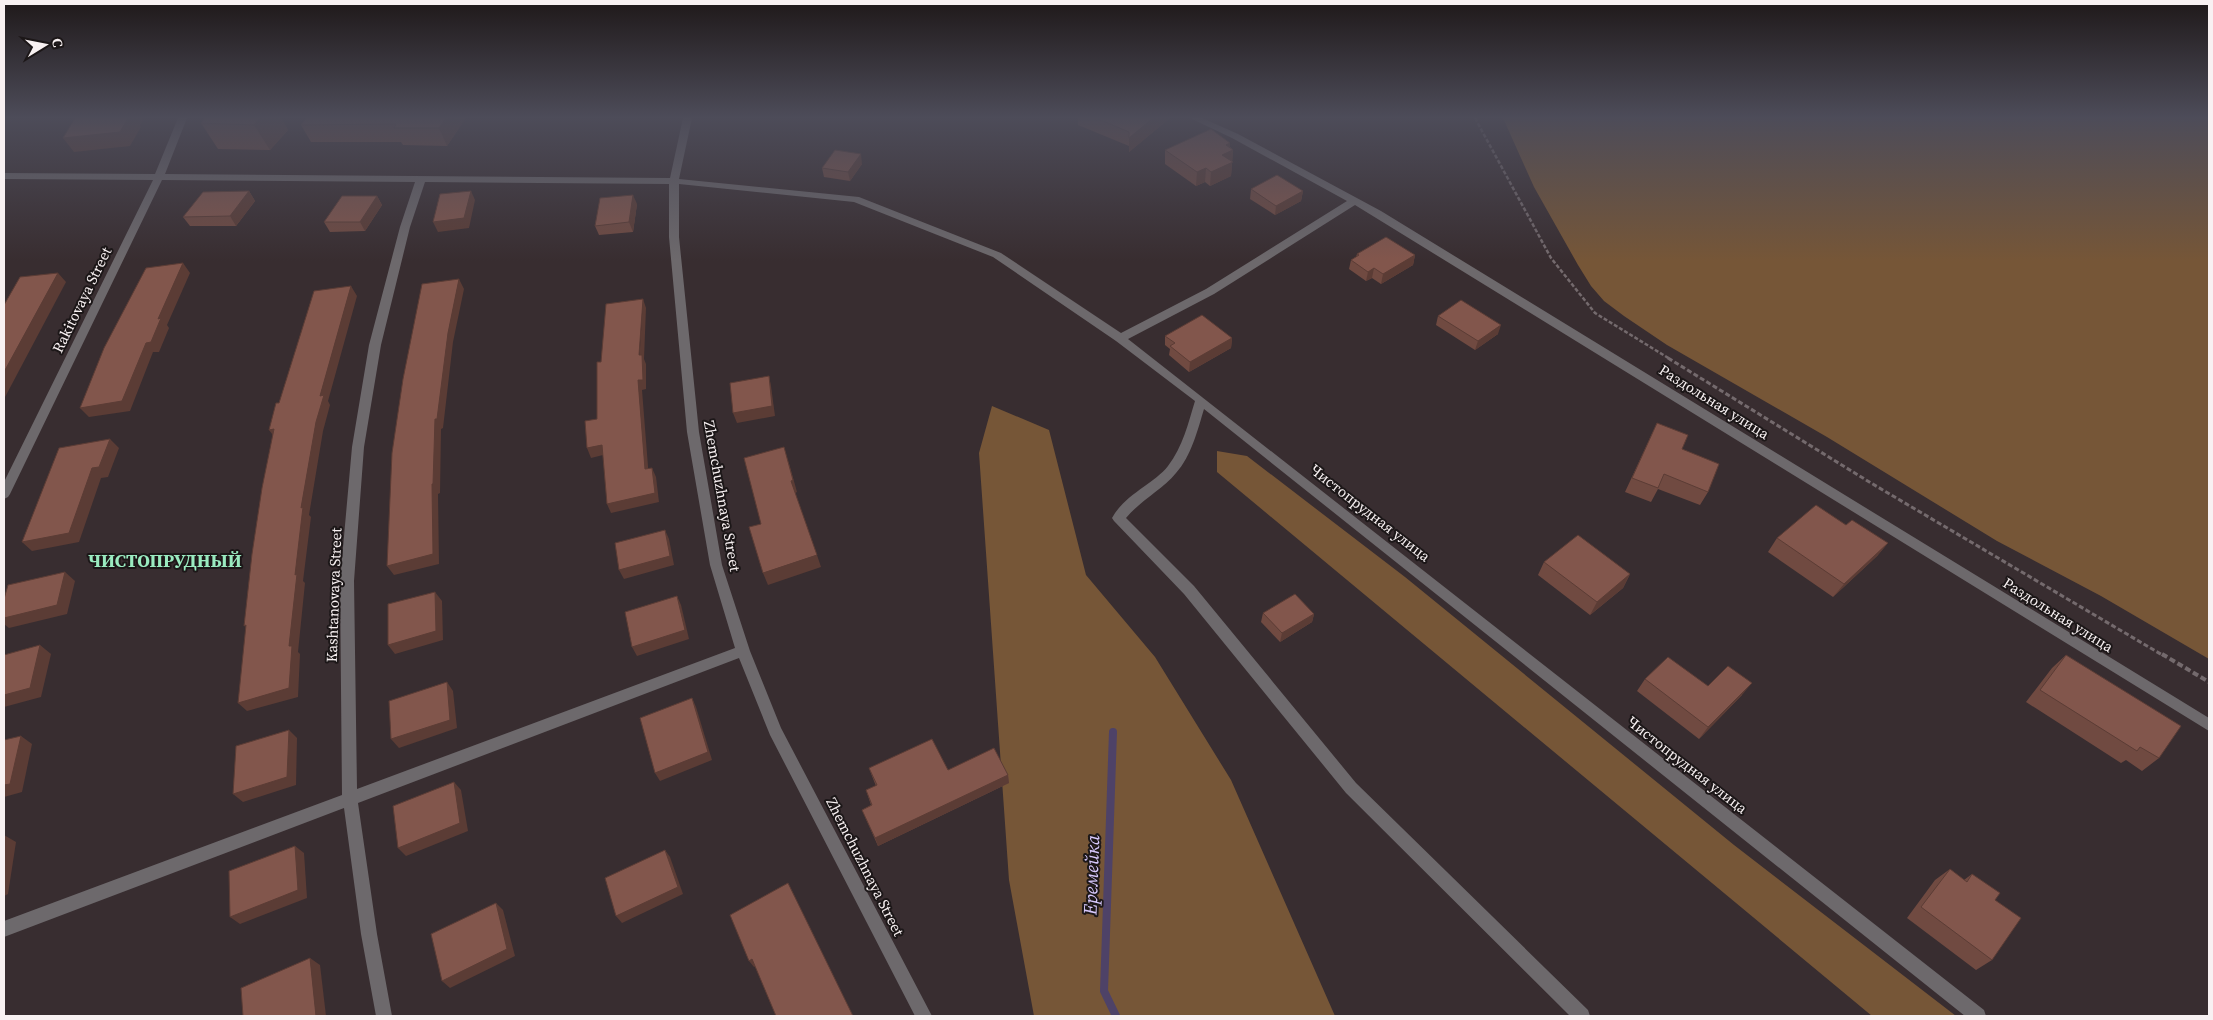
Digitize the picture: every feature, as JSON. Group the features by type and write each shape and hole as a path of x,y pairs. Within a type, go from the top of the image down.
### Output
{"street":[{"name":"Rakitovaya Street","path":"4,494 163,166"},
{"name":"Zhemchuzhnaya Street","path":"678,166 674,182 674,236 693,432 716,565 743,651 775,730 924,1016"},
{"name":"Раздольная улица","path":"1289,166 1354,201 1558,324 2209,725"},
{"name":"Чистопрудная улица","path":"4,176 158,179 420,179 674,182 856,199 998,255 1120,338 1201,400 1978,1016"},
{"name":"Kashtanovaya Street","path":"384,1016 369,934 350,798 347,581 358,446 375,345 405,227 420,179"},
{"path":"1120,338 1145,327 1255,265 1354,201"},
{"path":"1201,400 1190,438 1172,470 1133,500 1118,518 1189,590 1351,788 1582,1016"},
{"path":"4,929 743,651"}],"path":[{"path":"1501,166 1551,258 1595,313 1871,484 2209,682"}],"shaded area":[{"path":"1524,166 2209,166 2209,659 2101,596 1997,541 1827,437 1667,345 1624,316 1604,301 1591,286 1534,187"},
{"path":"992,406 1049,430 1086,575 1155,657 1231,780 1335,1016 1034,1016 1009,880 979,453"},
{"path":"1217,451 1247,456 1405,577 1734,845 1956,1016 1872,1016 1217,472"}],"building":[{"path":"824,166 853,166 848,172 822,168"},
{"path":"1188,166 1225,166 1211,172 1206,168 1197,172"},
{"path":"1277,175 1303,191 1276,206 1251,189"},
{"path":"249,191 230,216 183,217 203,192"},
{"path":"471,191 464,218 433,222 440,194"},
{"path":"633,195 629,222 595,226 600,198"},
{"path":"342,196 377,196 360,222 324,222"},
{"path":"1386,237 1415,255 1383,274 1374,268 1368,272 1351,260 1359,255 1357,254"},
{"path":"183,263 158,319 161,318 151,342 146,343 122,401 80,408 104,348 146,268"},
{"path":"58,273 4,372 4,305 20,277"},
{"path":"459,279 448,333 437,419 435,419 432,484 433,554 387,566 392,453 403,379 422,284"},
{"path":"351,286 320,396 324,395 316,422 301,508 303,507 289,646 292,646 289,688 238,703 252,554 262,488 274,429 269,430 276,403 279,403 314,291"},
{"path":"643,299 639,355 642,355 643,380 638,380 645,469 652,468 655,493 607,504 602,445 587,448 585,421 597,419 597,362 601,362 606,304"},
{"path":"1461,300 1501,325 1478,341 1438,316"},
{"path":"1202,315 1232,338 1190,362 1170,346 1175,343 1165,336"},
{"path":"769,376 772,406 733,413 730,383"},
{"path":"1657,423 1688,435 1682,449 1719,464 1708,492 1664,474 1658,488 1632,478"},
{"path":"110,439 99,467 92,468 69,533 22,542 59,448"},
{"path":"784,447 793,480 791,481 817,555 763,573 749,527 761,524 744,458"},
{"path":"1816,505 1846,525 1852,520 1888,543 1844,584 1777,538"},
{"path":"665,530 670,556 619,570 615,543"},
{"path":"1578,535 1630,574 1597,602 1544,562"},
{"path":"65,572 57,605 4,618 4,599 8,585"},
{"path":"435,592 436,631 388,645 388,604"},
{"path":"1295,594 1314,614 1282,633 1263,613"},
{"path":"677,596 685,630 632,647 625,612"},
{"path":"40,645 30,688 4,695 4,655"},
{"path":"2066,655 2181,726 2159,758 2140,747 2137,751 2040,690"},
{"path":"1668,657 1708,686 1728,666 1752,683 1708,727 1645,679"},
{"path":"447,682 450,720 391,739 389,701"},
{"path":"692,698 708,752 655,773 640,718"},
{"path":"289,730 287,777 233,794 236,746"},
{"path":"21,736 10,784 4,785 4,740"},
{"path":"932,739 948,770 994,748 1008,775 875,838 862,810 872,805 866,790 877,785 869,768"},
{"path":"454,782 460,823 398,848 393,806"},
{"path":"295,846 298,890 230,917 229,871"},
{"path":"665,850 678,887 616,916 605,878"},
{"path":"1950,869 1967,882 1972,874 2000,893 1995,900 2021,918 1992,960 1921,907"},
{"path":"788,883 853,1016 776,1016 752,959 749,961 730,915"},
{"path":"496,903 507,949 442,981 431,934"},
{"path":"310,958 316,1016 243,1016 241,988"}],"waterway":[{"name":"Еремейка","path":"1113,732 1104,991 1116,1016"}],"district":[{"name":"ЧИСТОПРУДНЫЙ","path":"165,561"}]}
